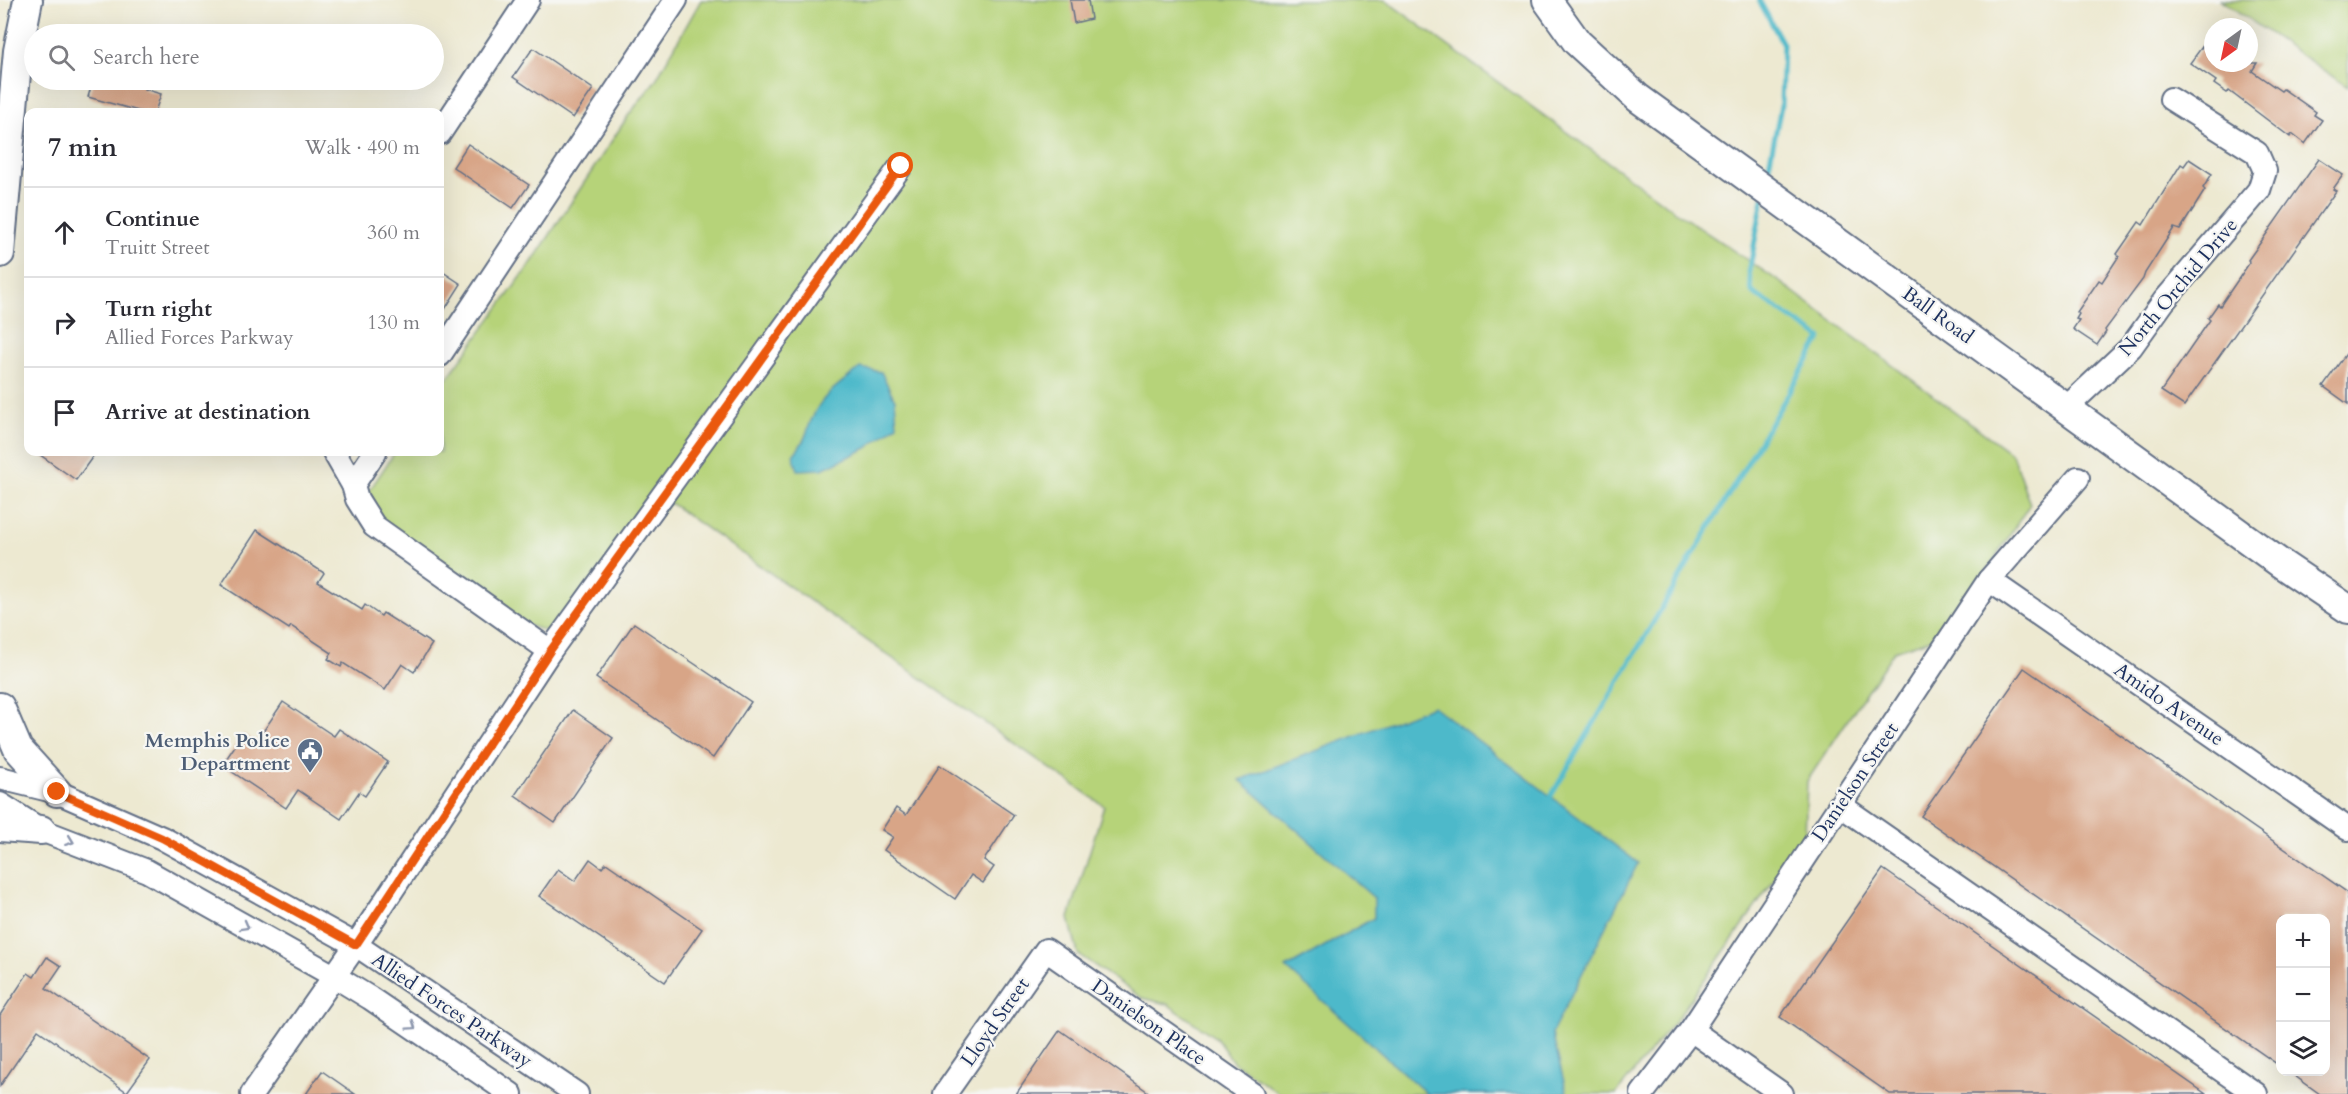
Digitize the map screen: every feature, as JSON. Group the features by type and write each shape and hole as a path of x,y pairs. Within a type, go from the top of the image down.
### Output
{"main road":[{"path":"0,253 1,218 18,51 28,0"},
{"name":"Ball Road","path":"1547,0 1577,42 1638,98 2280,563 2348,609"},
{"path":"0,707 18,749 57,792"},
{"path":"0,827 41,830"}],"street":[{"path":"444,127 528,0"},
{"path":"444,349 676,0"},
{"name":"North Orchid Drive","path":"2066,408 2131,347 2164,301 2259,190 2265,171 2258,153 2171,99"},
{"path":"252,1094 356,945 550,651 901,166"},
{"path":"336,456 353,485 357,499 374,526 550,651"},
{"path":"353,485 372,456"},
{"name":"Danielson Street","path":"1642,1094 1691,1030 1989,580 2078,478"},
{"name":"Amido Avenue","path":"1989,580 2348,829"},
{"name":"Allied Forces Parkway","path":"0,778 57,792 162,838 356,945 577,1094"},
{"name":"Allied Forces Parkway","path":"0,804 41,830 147,871 334,976 511,1094"},
{"path":"1840,805 2256,1094"},
{"name":"Lloyd Street","path":"945,1094 1046,950"},
{"name":"Danielson Place","path":"1046,950 1252,1094"},
{"path":"1691,1030 1782,1094"}],"green space":[{"path":"701,0 1385,0 1682,216 1780,282 2012,454 2030,504 1946,634 1894,651 1807,781 1805,836 1679,1016 1616,1094 1280,1094 1233,1062 1216,1038 1167,1004 1142,998 1078,954 1069,918 1104,806 670,503 553,633 526,625 380,522 365,497 392,456 444,456 444,383 532,262 628,116 655,81"},
{"path":"2221,0 2348,0 2348,87 2258,25 2258,18 2247,18"}],"water":[{"path":"860,368 881,372 895,400 897,425 867,448 822,469 798,470 793,455 804,440 818,407 834,388"},
{"path":"1433,706 1638,863 1552,1033 1567,1094 1427,1094 1286,968 1374,918 1374,898 1240,780"}],"building":[{"path":"1070,0 1088,0 1091,19 1074,23"},
{"path":"2204,44 2204,72 2253,72 2316,112 2314,115 2322,120 2305,144 2292,134 2290,137 2229,91 2227,93 2214,84 2216,81 2190,63"},
{"path":"533,48 593,89 573,118 513,77"},
{"path":"90,90 147,90 161,94 156,108 128,108 88,97"},
{"path":"468,144 529,185 513,208 453,167"},
{"path":"2189,159 2212,174 2203,188 2205,190 2180,230 2174,228 2143,279 2105,330 2106,332 2097,345 2073,329 2079,320 2076,319 2079,314 2077,312 2099,280 2102,282 2119,256 2117,254 2139,222 2143,225 2181,164 2184,166"},
{"path":"2319,159 2343,175 2333,189 2336,191 2184,406 2161,391 2210,320 2208,318 2218,304 2220,306 2250,262 2248,260"},
{"path":"444,273 461,284 444,311"},
{"path":"2348,351 2348,404 2323,386"},
{"path":"42,456 93,456 76,480"},
{"path":"257,530 324,573 318,582 362,610 365,605 381,616 383,613 432,644 414,672 402,664 385,690 343,663 341,667 328,659 332,653 291,626 289,629 221,585"},
{"path":"634,623 751,702 713,758 596,678"},
{"path":"2024,668 2348,893 2348,1094 2320,1094 2295,1076 2330,1076 2330,914 2276,914 2276,1063 1921,816"},
{"path":"283,702 334,736 339,729 388,762 365,796 359,792 341,819 298,790 286,808 222,765 243,734 256,742"},
{"path":"573,710 613,738 555,823 515,795"},
{"path":"940,765 1014,815 984,860 994,867 983,883 971,875 955,899 884,850 893,837 882,830 896,808 906,815"},
{"path":"590,859 602,868 606,863 702,929 665,982 539,896 558,869 575,881"},
{"path":"1883,869 2206,1094 1890,1094 1780,1017"},
{"path":"47,957 61,966 46,988 150,1060 127,1092 38,1030 0,1086 0,1015 28,973 34,977"},
{"path":"1060,1030 1151,1094 1016,1094"},
{"path":"322,1071 355,1094 306,1094"}],"waterway":[{"path":"1759,0 1783,44 1781,106 1766,180"},
{"path":"1551,796 1821,338 1752,292 1749,272 1763,198"}],"place":[{"name":"Memphis Police Department","path":"310,774"}],"route":[{"path":"57,792 162,838 356,945 550,651 901,166"}]}
